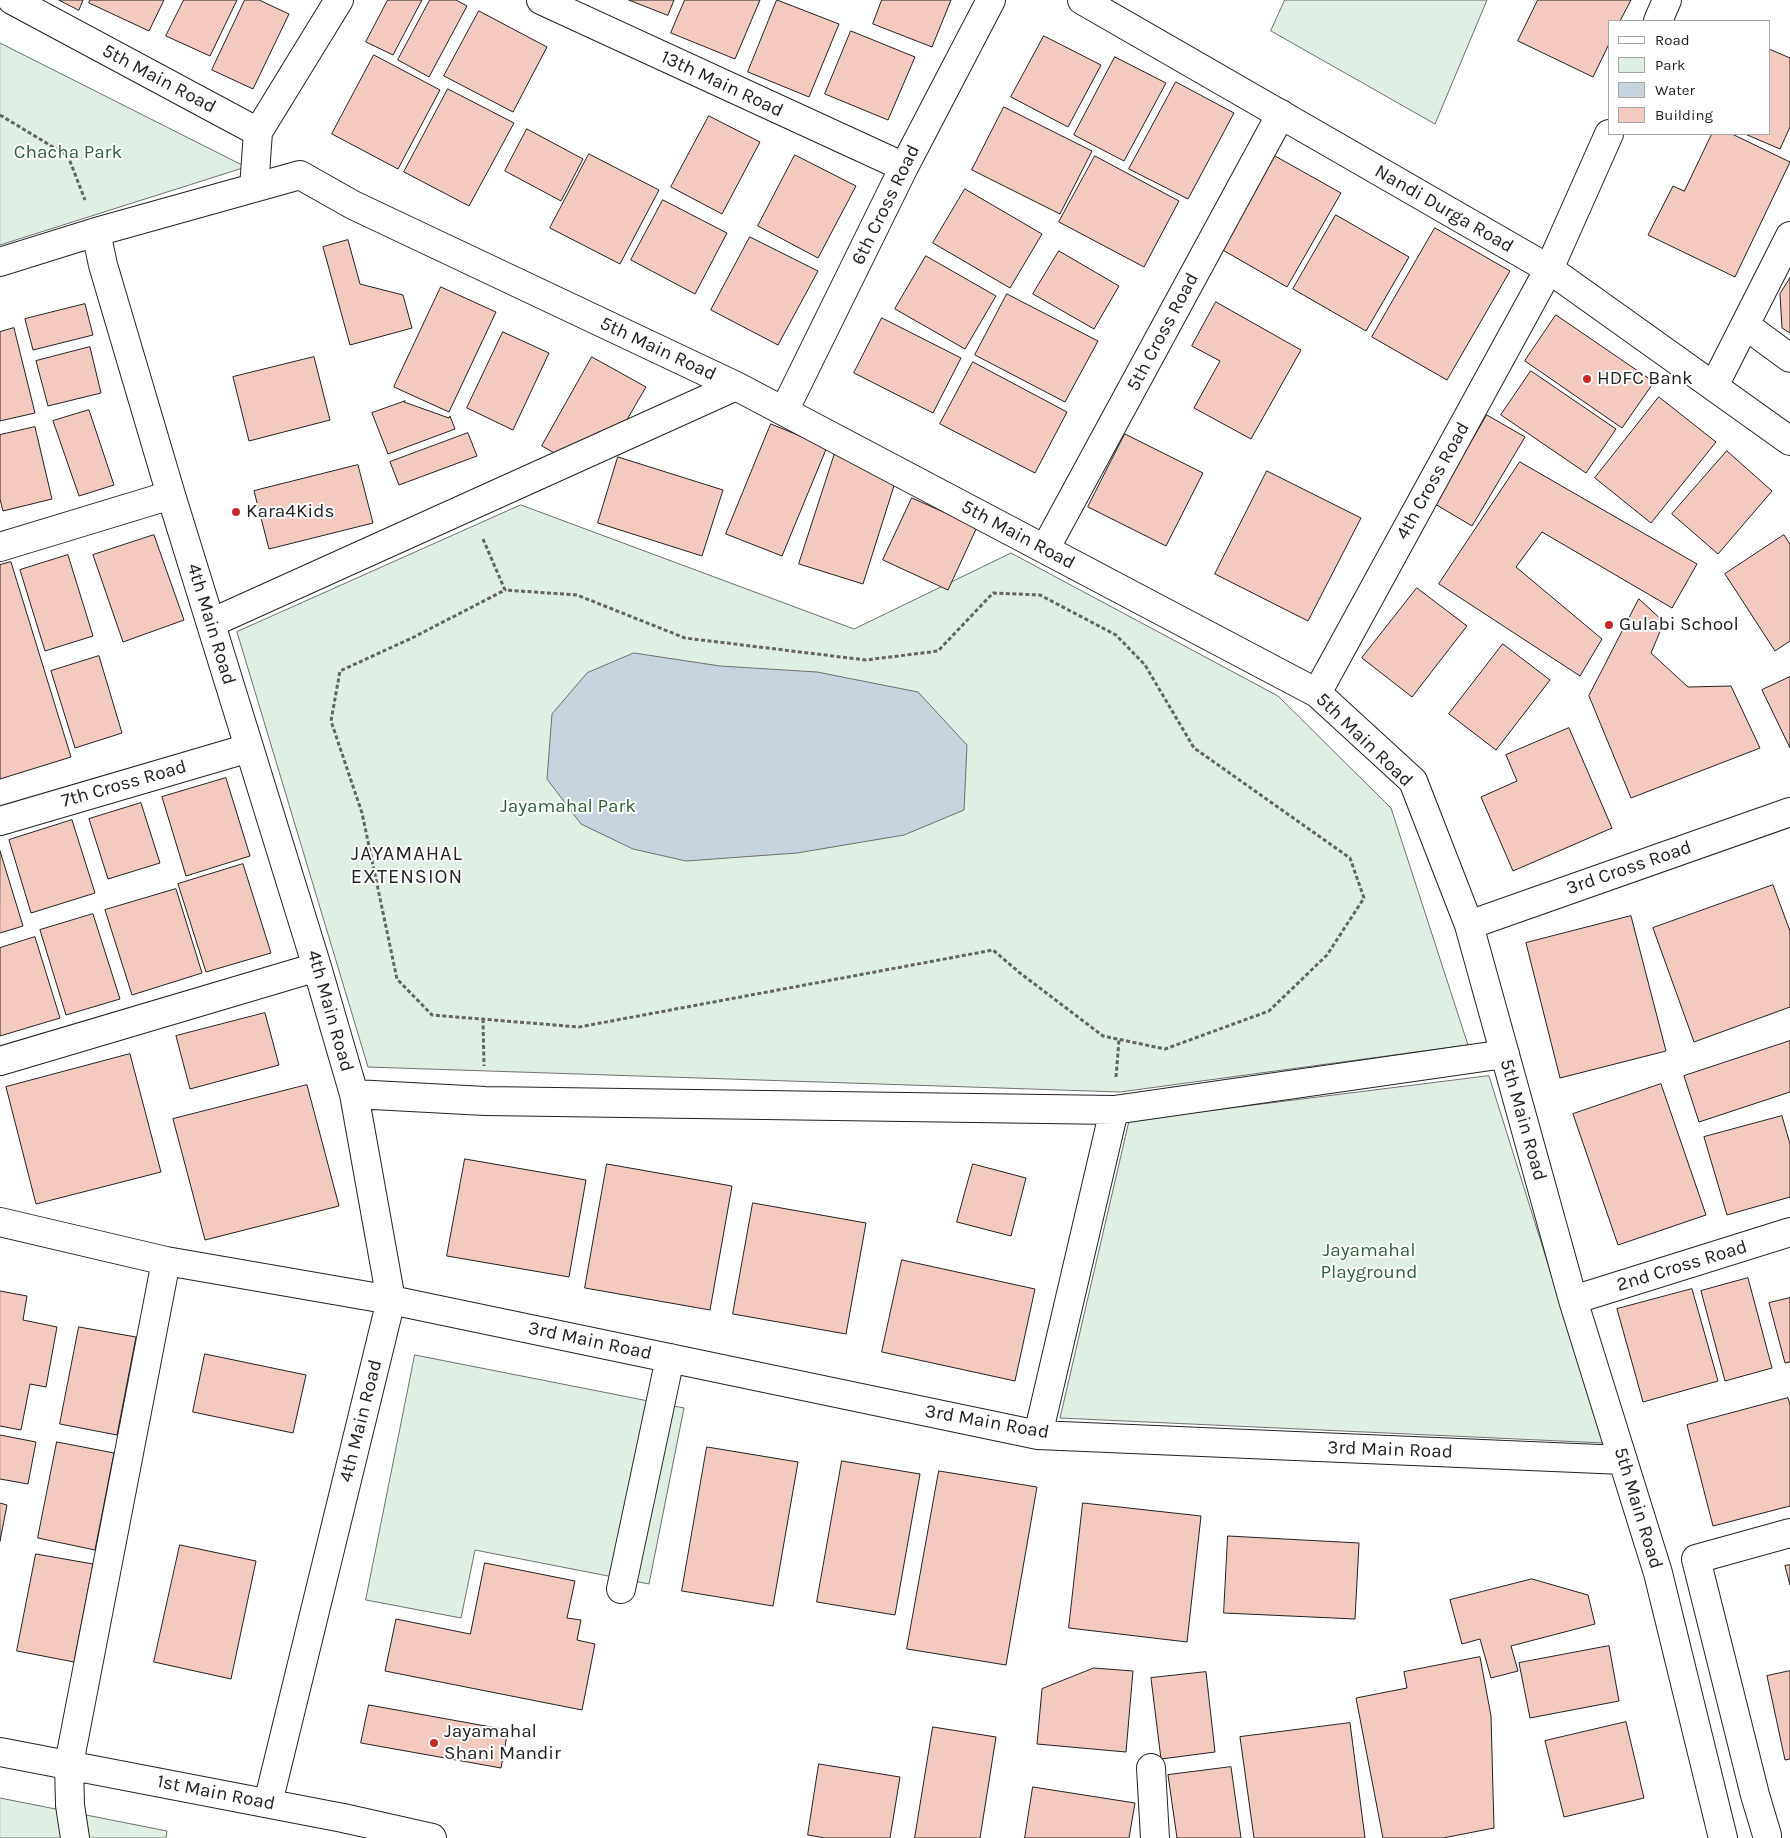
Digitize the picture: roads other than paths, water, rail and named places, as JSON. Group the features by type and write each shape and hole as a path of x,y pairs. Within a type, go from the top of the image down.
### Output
{"street":[{"name":"5th Main Road","path":"12,0 258,132"},
{"path":"254,188 258,132 339,0"},
{"name":"13th Main Road","path":"541,0 904,167"},
{"name":"6th Cross Road","path":"784,412 904,167 991,0"},
{"name":"Nandi Durga Road","path":"1082,0 1549,269 1790,441"},
{"path":"1658,20 1667,0"},
{"name":"5th Cross Road","path":"1045,549 1281,114"},
{"name":"4th Cross Road","path":"1317,693 1549,269 1609,135"},
{"name":"5th Main Road","path":"0,262 96,232 300,176 353,205 736,386 1317,693 1413,781 1468,925 1573,1300 1658,1573 1723,1838"},
{"name":"4th Main Road","path":"96,232 103,265 171,495 317,967 354,1094 391,1300 268,1803"},
{"path":"1714,386 1790,236"},
{"path":"1745,325 1790,358"},
{"path":"210,623 736,386"},
{"path":"0,547 171,495"},
{"name":"7th Cross Road","path":"0,821 249,748"},
{"name":"3rd Cross Road","path":"1468,925 1790,812"},
{"path":"0,1061 317,967"},
{"path":"354,1094 485,1102 1114,1110 1505,1054"},
{"path":"1038,1434 1114,1110"},
{"name":"3rd Main Road","path":"0,1222 166,1261 391,1300 1038,1434 1623,1460"},
{"name":"2nd Cross Road","path":"1573,1300 1790,1232"},
{"path":"75,1838 70,1805 69,1764 166,1261"},
{"path":"621,1589 670,1358"},
{"path":"1769,1834 1755,1795 1696,1559 1790,1533"},
{"name":"1st Main Road","path":"0,1752 268,1803 432,1838"},
{"path":"1151,1768 1155,1838"}],"water":[{"path":"634,653 720,666 817,672 918,692 967,745 964,810 904,835 797,853 686,861 633,849 581,824 547,779 552,714 587,673"}],"place":[{"name":"HDFC Bank","path":"1587,379"},
{"name":"Kara4Kids","path":"236,512"},
{"name":"Gulabi School","path":"1609,625"},
{"name":"Jayamahal Shani Mandir","path":"434,1743"}],"district":[{"name":"JAYAMAHAL EXTENSION","path":"407,866"}],"park label":[{"name":"Chacha Park","path":"68,153"},
{"name":"Jayamahal Park","path":"568,807"},
{"name":"Jayamahal Playground","path":"1369,1262"}]}
